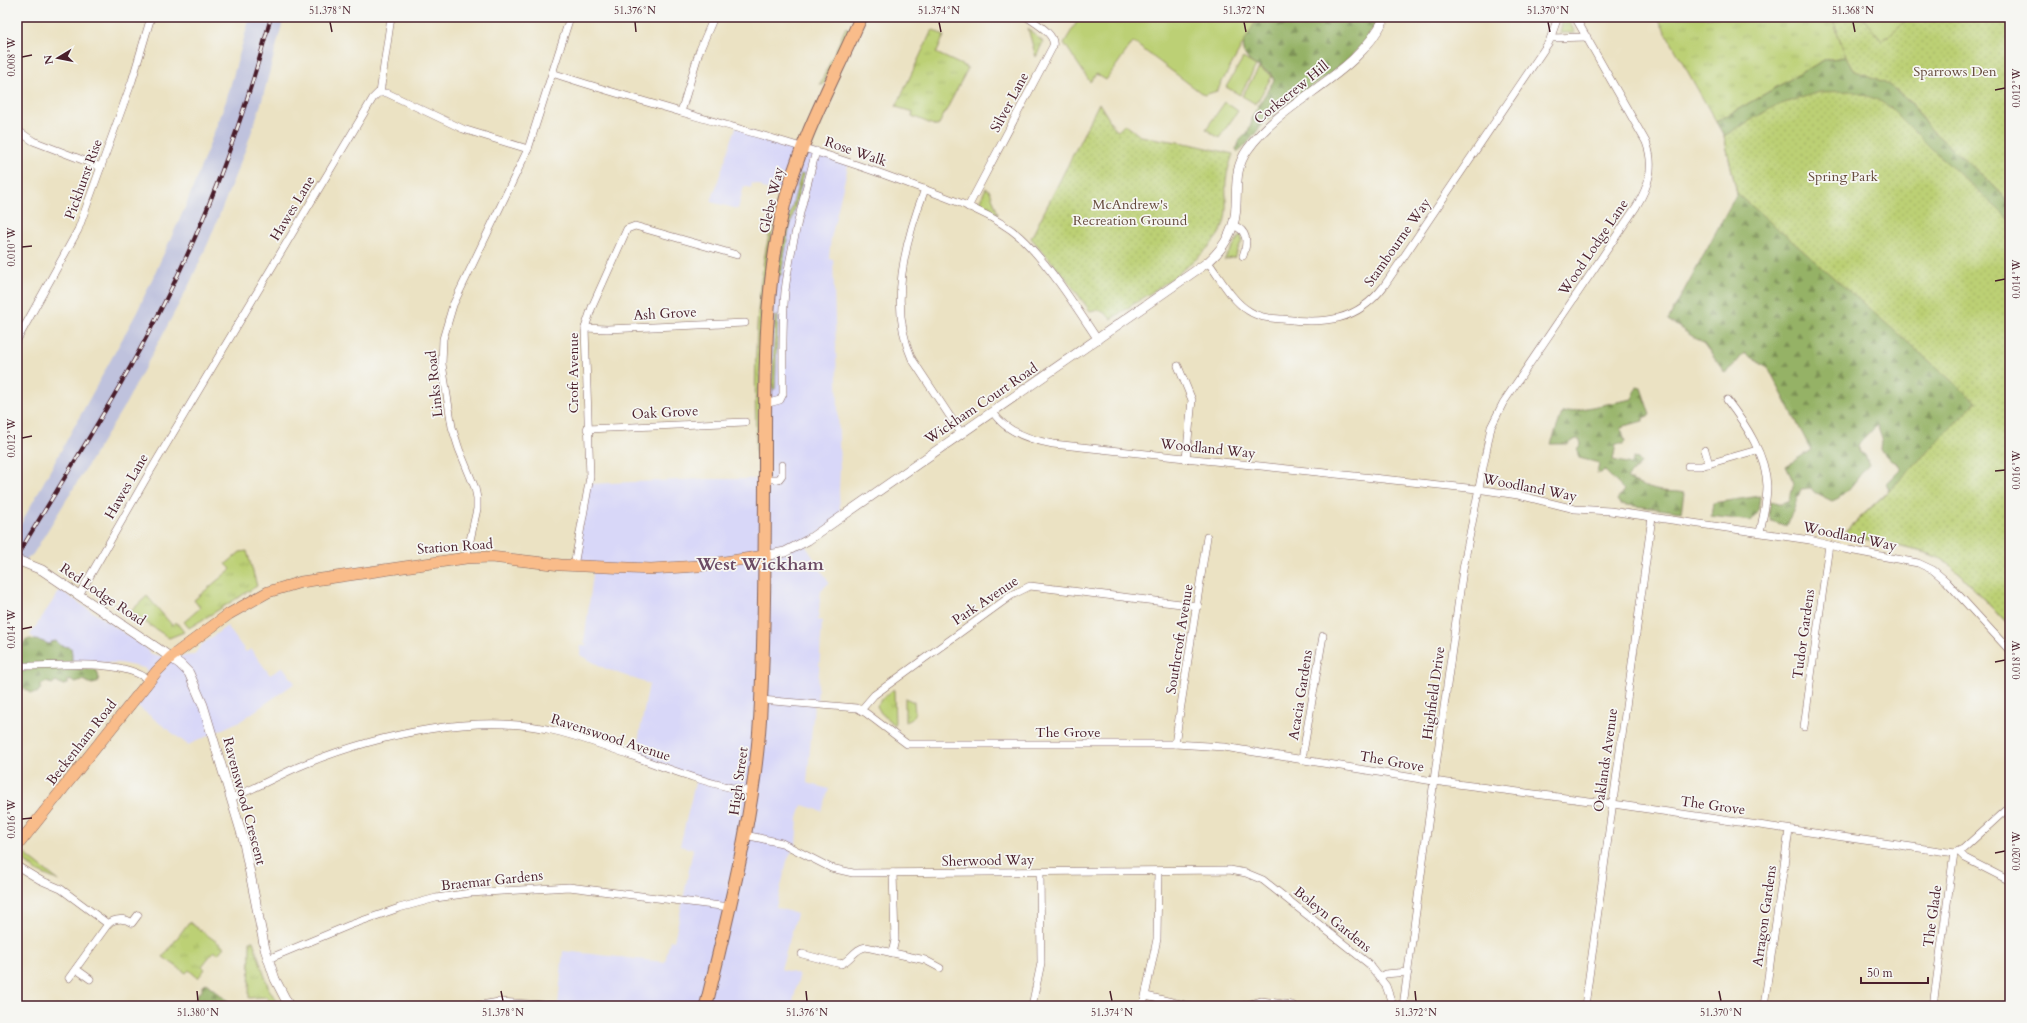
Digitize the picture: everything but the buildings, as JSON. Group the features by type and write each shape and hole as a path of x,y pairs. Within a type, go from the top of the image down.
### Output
{"highway":[{"name":"Glebe Way","path":"764,556 767,303 772,266 781,216 793,170 802,146 861,17"},
{"name":"High Street","path":"706,1006 745,835 753,792 761,700 764,556"}],"main road":[{"name":"Station Road","path":"171,657 229,614 260,596 278,588 323,577 466,558 500,558 574,566 673,568 764,556"},
{"name":"Beckenham Road","path":"17,846 149,680 171,657"}],"street":[{"name":"Pickhurst Rise","path":"17,340 78,230 132,81 151,17"},
{"path":"391,17 380,93 392,96 468,130 528,148 570,17"},
{"path":"681,112 698,52 714,17"},
{"name":"Silver Lane","path":"968,207 1053,46 1054,42 1052,36 1027,17"},
{"name":"Corkscrew Hill","path":"1208,262 1222,247 1233,225 1236,212 1237,172 1247,150 1276,119 1362,51 1377,33 1385,17"},
{"name":"Stambourne Way","path":"1208,262 1240,304 1249,311 1258,315 1288,320 1324,321 1347,316 1362,308 1373,299 1384,286 1551,38 1558,17"},
{"name":"Wood Lodge Lane","path":"1477,489 1491,427 1498,411 1636,207 1650,180 1651,164 1646,142 1575,17"},
{"path":"1551,38 1587,37"},
{"name":"Rose Walk","path":"552,73 681,112 802,146 925,189 968,207 1020,237 1060,284 1098,340"},
{"name":"Hawes Lane","path":"79,595 148,475 373,98 380,93"},
{"path":"17,130 33,141 101,167"},
{"name":"Links Road","path":"466,558 477,509 476,488 459,449 452,427 442,364 443,339 455,301 528,148"},
{"path":"765,404 780,400 782,394 784,304 794,241 816,151"},
{"path":"925,189 914,224 902,276 900,304 903,329 907,347 913,361 961,433"},
{"path":"1233,225 1241,228 1245,234 1246,246 1243,256"},
{"name":"Croft Avenue","path":"574,566 589,484 585,328 592,307 630,227 635,226 737,256"},
{"name":"Wickham Court Road","path":"764,556 785,552 808,540 961,433 1098,340 1208,262"},
{"path":"767,303 784,304"},
{"name":"Ash Grove","path":"585,328 607,329 745,323"},
{"path":"1178,366 1192,400 1186,459"},
{"path":"1727,400 1748,430 1757,450 1766,486 1760,532"},
{"name":"Woodland Way","path":"993,412 1006,426 1025,436 1044,442 1186,459 1477,489 1518,495 1579,510 1610,511 1810,540 1912,562 1928,567 1946,582 2010,651"},
{"name":"Oak Grove","path":"587,429 745,422"},
{"path":"1706,450 1709,464"},
{"path":"1688,466 1709,464 1757,450"},
{"path":"765,479 779,479 782,475 782,465"},
{"name":"Highfield Drive","path":"1403,1006 1463,569 1477,489"},
{"name":"Oaklands Avenue","path":"1585,1006 1652,517"},
{"name":"Southcroft Avenue","path":"1175,744 1198,606 1207,537"},
{"name":"Tudor Gardens","path":"1804,727 1829,545"},
{"name":"Red Lodge Road","path":"17,560 27,562 42,570 171,657"},
{"name":"Park Avenue","path":"861,710 874,695 1025,587 1034,585 1198,606"},
{"name":"Acacia Gardens","path":"1302,759 1323,636"},
{"name":"Ravenswood Crescent","path":"171,657 186,669 194,682 245,847 259,924 268,958 275,979 289,1006"},
{"path":"17,666 112,666 132,670 149,680"},
{"name":"The Grove","path":"761,700 840,706 861,710 907,744 1175,744 1232,748 1433,781 1613,804 1789,830 1956,852"},
{"name":"Ravenswood Avenue","path":"231,798 307,763 384,739 435,729 492,723 534,726 560,732 696,779 753,792"},
{"path":"2010,806 1956,852 2010,881"},
{"name":"Arragon Gardens","path":"1764,1006 1789,830"},
{"name":"Sherwood Way","path":"745,835 789,846 823,865 853,873 893,874 1238,871"},
{"name":"The Glade","path":"1933,1006 1956,852"},
{"path":"17,866 33,876 61,889 108,924"},
{"name":"Boleyn Gardens","path":"1238,871 1258,877 1363,958 1380,977 1388,990 1393,1006"},
{"path":"1032,1006 1041,963 1040,872"},
{"path":"1144,1006 1157,939 1158,872"},
{"path":"892,953 895,940 893,874"},
{"name":"Braemar Gardens","path":"268,958 350,925 399,908 447,896 470,893 569,887 729,907"},
{"path":"70,978 108,924 114,920 124,919 132,923 138,915"},
{"path":"802,954 841,964 862,948 925,960 940,968"},
{"path":"76,969 90,979"},
{"path":"1380,977 1385,974 1408,972"},
{"path":"1146,996 1189,1006"},
{"path":"1243,1006 1262,1001 1292,1005"},
{"path":"475,1006 499,1002 560,1006"}],"shaded area":[{"path":"250,17 284,17 261,104 246,148 209,241 189,285 126,403 33,554 17,568 17,531 137,312 187,203 226,101"},
{"path":"736,127 849,162 831,238 829,258 833,259 840,469 839,491 840,509 844,516 804,543 829,583 821,590 818,620 822,621 817,704 814,704 807,783 829,789 822,811 802,805 798,818 796,844 787,861 776,907 797,914 781,969 797,974 799,977 792,1006 558,1006 563,951 665,962 670,940 674,941 683,900 693,849 680,846 696,779 637,759 640,748 637,747 649,684 606,669 580,655 581,645 587,645 584,642 594,567 574,566 589,484 700,479 764,479 765,367 786,194 762,188 762,186 752,183 751,188 744,186 738,209 711,202"},
{"path":"60,590 145,647 151,655 171,657 194,655 201,645 227,626 246,652 251,649 270,675 283,667 295,683 242,720 188,745 136,705 157,680 144,668 120,663 65,661 30,635"}],"green space":[{"path":"1080,17 1258,17 1217,91 1204,95 1133,42 1106,80 1096,74 1090,82 1064,43"},
{"path":"1258,17 1379,17 1370,34 1358,49 1329,74 1267,120 1246,145 1238,152 1236,149 1238,142 1247,133 1251,125 1253,115 1274,80 1271,74 1250,62 1243,52 1244,41"},
{"path":"1563,17 1567,17 1575,33 1560,33"},
{"path":"1657,17 1832,17 1846,57 1824,60 1716,122"},
{"name":"Sparrows Den","path":"1832,17 2010,17 2010,203 1991,183 1927,126 1912,103 1885,82 1853,70 1846,57"},
{"path":"1862,17 1910,17 1882,41"},
{"path":"846,27 849,29 823,85 820,84"},
{"path":"1028,29 1043,42 1036,57"},
{"path":"934,30 944,36 936,53 968,68 938,126 912,116 913,112 896,107 931,32"},
{"path":"1846,57 1853,70 1885,82 1912,104 1927,126 1991,183 2010,203 2010,627 1961,575 1942,559 1924,552 1843,534 1889,490 1886,484 1900,470 1897,463 1890,460 1881,450 1882,439 1877,425 1858,445 1860,452 1865,455 1869,465 1843,495 1832,501 1814,492 1811,488 1801,489 1787,526 1771,521 1769,514 1770,502 1780,504 1789,500 1794,483 1786,466 1811,450 1769,369 1744,353 1725,373 1704,344 1668,320 1737,193 1724,136 1716,122 1824,60"},
{"path":"1243,58 1256,66 1240,95 1226,87"},
{"path":"1259,68 1272,76 1256,104 1242,96"},
{"name":"Spring Park","path":"1853,91 1878,100 1891,108 1934,151 2010,220 2010,627 1961,575 1942,559 1924,552 1843,534 1890,490 1976,402 1737,193 1724,136 1775,106 1820,92"},
{"path":"1225,102 1238,111 1219,138 1206,129"},
{"name":"McAndrew's Recreation Ground","path":"1099,103 1115,129 1118,131 1125,124 1140,136 1190,144 1233,154 1226,181 1225,218 1218,236 1192,263 1157,289 1111,319 1102,311 1090,311 1066,278 1031,238"},
{"path":"801,174 804,174 788,234 781,275 777,275 785,233"},
{"path":"986,188 990,191 998,214 979,203"},
{"path":"779,194 781,194 768,251 762,302 758,454 756,454 755,383 760,288 770,230"},
{"path":"1241,234 1241,244 1237,251 1236,257 1224,260"},
{"path":"775,316 778,316 775,389 772,389"},
{"path":"1637,387 1641,388 1650,415 1643,418 1643,421 1621,427 1625,442 1623,444 1616,444 1613,460 1631,464 1634,458 1638,459 1641,463 1627,478 1655,490 1684,493 1681,512 1620,504 1617,500 1624,490 1604,470 1601,473 1597,473 1599,463 1579,458 1577,450 1581,445 1580,440 1576,439 1568,444 1551,444 1562,413 1632,399"},
{"path":"1760,496 1758,512 1751,521 1711,516 1713,503"},
{"path":"247,551 257,586 189,628 184,622 200,608 194,600 231,569 226,564 240,552"},
{"path":"147,596 172,625 176,622 184,632 169,638 130,612"},
{"path":"30,639 49,644 56,641 60,645 71,648 73,669 93,669 97,671 99,678 97,683 92,684 82,680 75,682 68,680 68,684 63,685 56,681 52,684 46,682 41,685 41,688 37,693 31,693 24,688 17,693 17,649 19,650 25,641"},
{"path":"894,689 895,726 881,713 877,706 881,700"},
{"path":"905,698 914,702 915,714 912,719 905,722"},
{"path":"25,854 59,881 36,871 22,859"},
{"path":"189,922 224,947 218,954 214,951 202,966 205,969 198,978 189,970 186,973 163,957"},
{"path":"250,941 253,941 269,989 279,1006 269,1006 267,997 249,998"},
{"path":"206,983 234,1006 193,1006 197,1003 196,999 198,993 202,991 202,986"}],"railway":[{"path":"17,556 135,358 154,324 187,256 215,189 240,121 271,17"}],"district":[{"name":"West Wickham","path":"760,564"}]}
